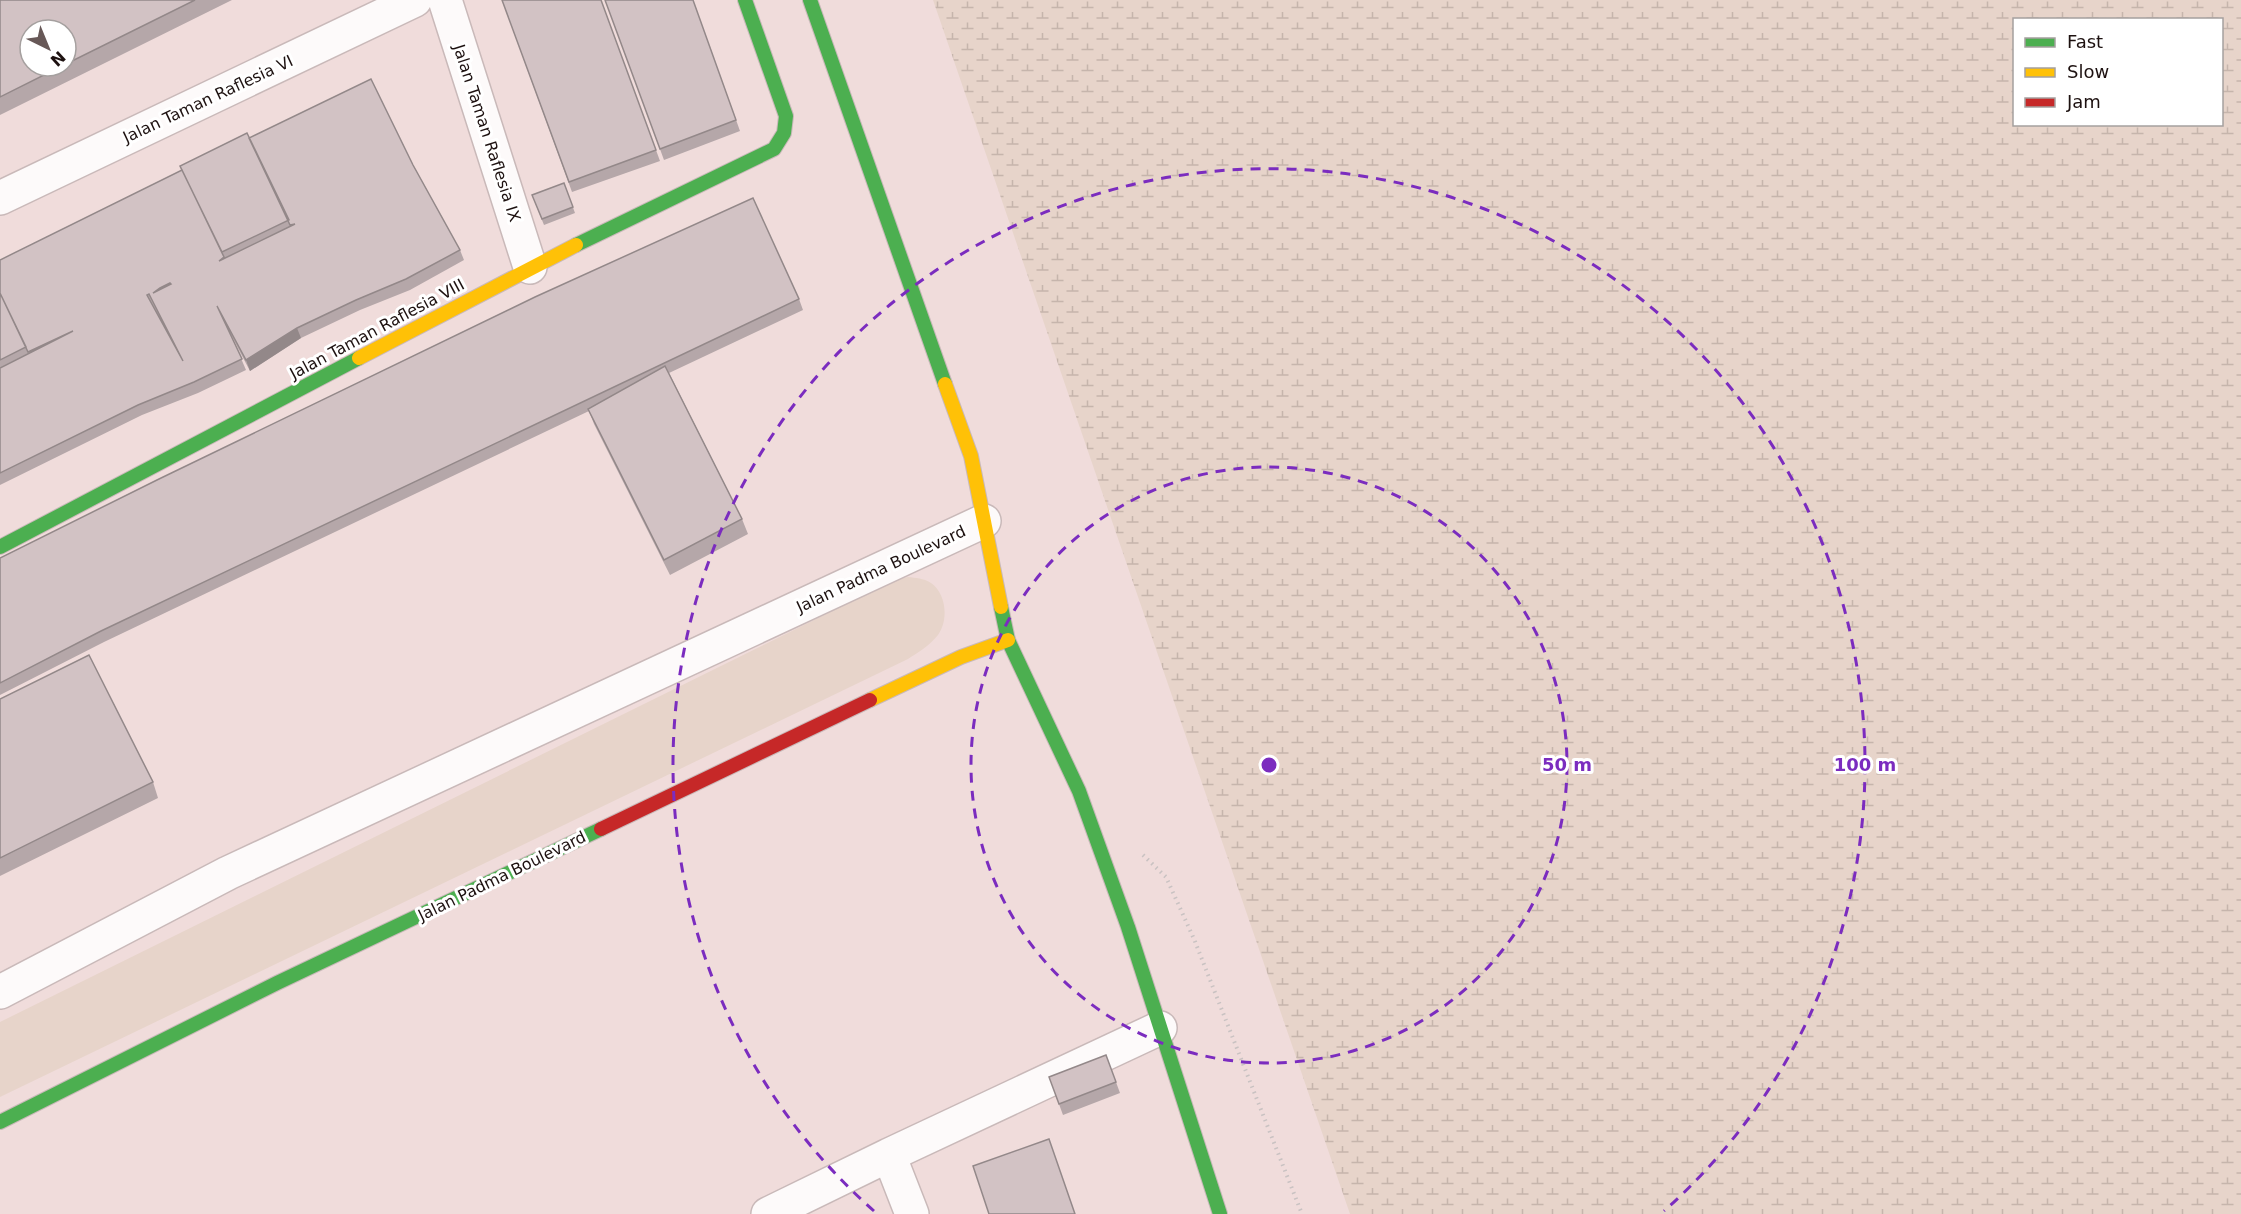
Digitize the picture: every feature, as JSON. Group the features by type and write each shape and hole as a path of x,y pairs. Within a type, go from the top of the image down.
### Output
{"street":[{"name":"Jalan Taman Raflesia VI","path":"0,198 415,0"},
{"name":"Jalan Taman Raflesia IX","path":"445,0 530,267"},
{"name":"Jalan Taman Raflesia VIII","path":"0,547 530,267 774,149 784,133 786,116 745,0"},
{"path":"810,0 970,456 1008,640 1079,791 1128,927 1220,1214"},
{"name":"Jalan Padma Boulevard","path":"0,992 228,873 984,521"},
{"name":"Jalan Padma Boulevard","path":"0,1122 299,973 961,657 1008,640"},
{"path":"768,1214 947,1126 1160,1028"},
{"path":"889,1155 912,1214"}],"path":[{"path":"1142,854 1166,877 1194,939 1302,1214"}],"green space":[{"path":"933,0 2241,0 2241,1214 1350,1214"},
{"path":"908,577 920,578 936,587 943,600 945,615 938,635 908,659 0,1097 0,1022 895,580"}],"building":[{"path":"0,0 195,0 78,58 78,18 18,18 18,78 38,78 0,97"},
{"path":"502,0 601,0 656,150 569,182"},
{"path":"605,0 693,0 736,120 660,149"},
{"path":"371,79 413,165 460,250 406,279 297,328 246,360 217,306 242,359 138,405 0,473 0,368 73,331 28,352 0,293 0,260 182,170 224,257 219,261 295,224 290,225 249,138","holes":["149,294 183,361 147,295"]},
{"path":"247,133 289,220 222,252 180,166"},
{"path":"564,183 573,207 542,219 532,195"},
{"path":"753,198 799,299 101,631 0,683 0,558 535,297"},
{"path":"0,293 26,347 0,360"},
{"path":"665,366 742,519 664,560 588,409"},
{"path":"89,655 153,782 0,858 0,699"},
{"path":"1106,1055 1116,1082 1059,1104 1049,1077"},
{"path":"1049,1139 1075,1214 989,1214 973,1166"}],"traffic: fast":[{"path":"576,245 774,149 784,133 786,116 745,0"},
{"path":"810,0 945,384"},
{"path":"0,547 359,358"},
{"path":"1001,607 1008,640 1079,791 1128,927 1220,1214"},
{"path":"0,1122 277,983 601,829"}],"traffic: slow":[{"path":"359,358 576,245"},
{"path":"945,384 971,456 1001,607"},
{"path":"870,700 961,657 1008,640"}],"traffic: jam":[{"path":"601,829 870,700"}]}
